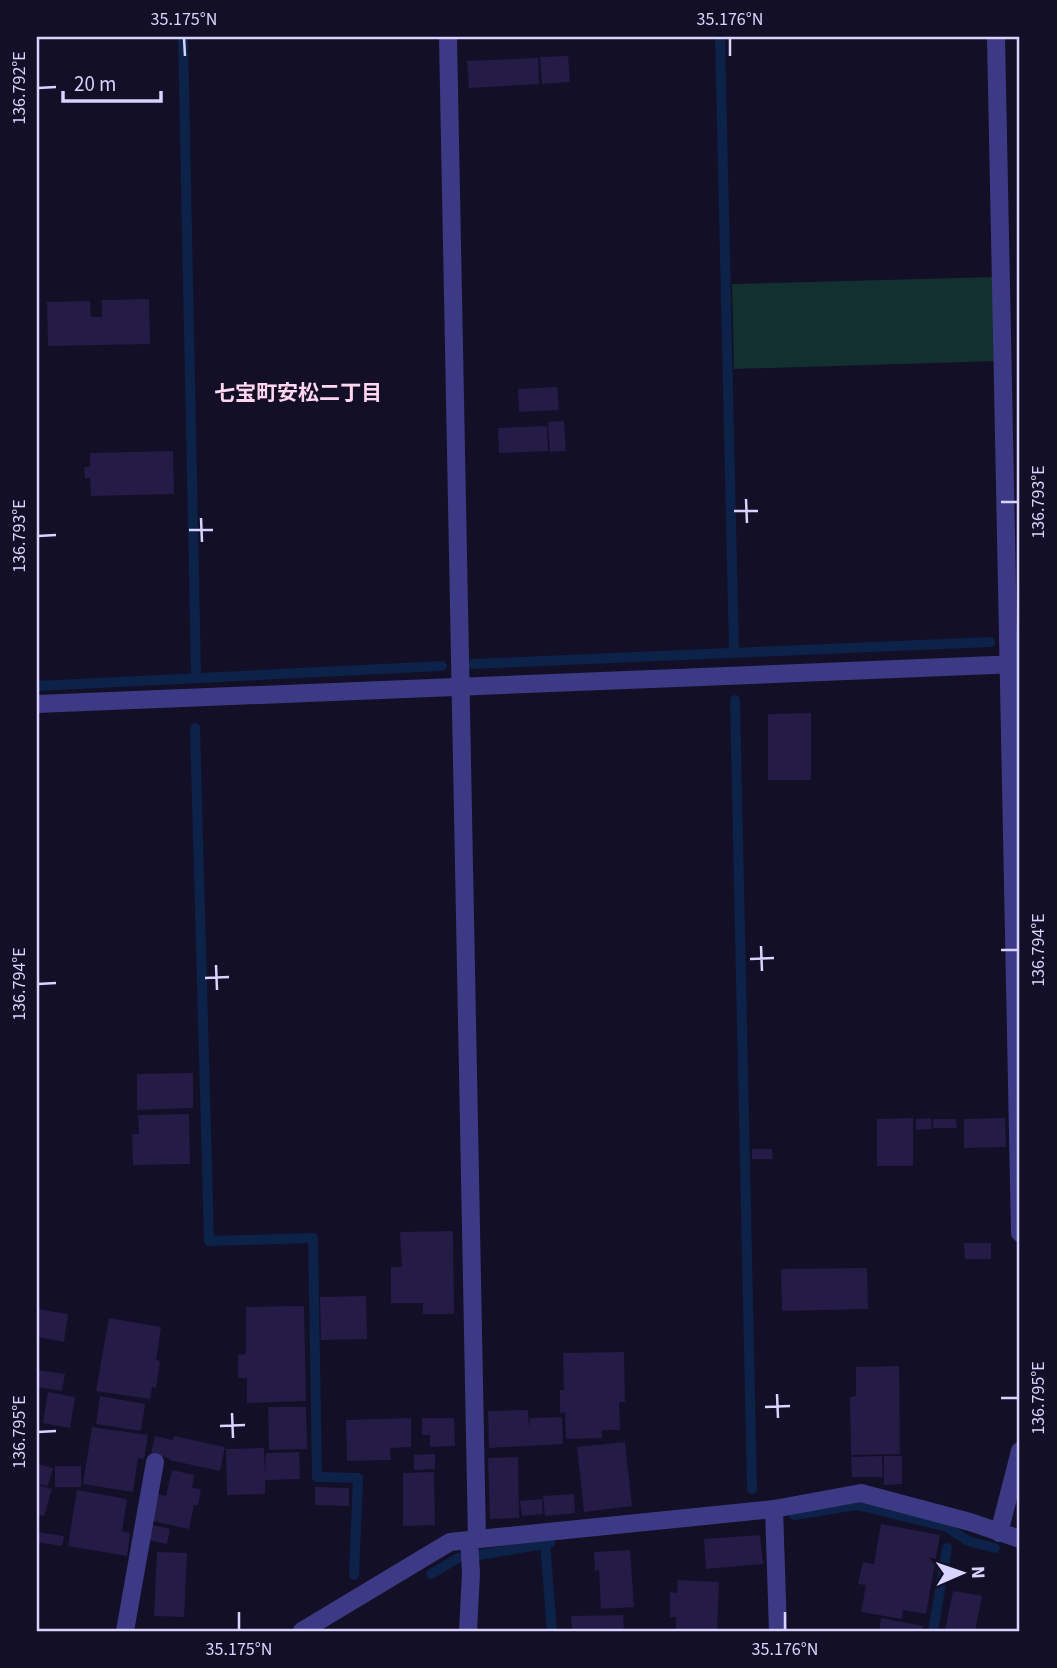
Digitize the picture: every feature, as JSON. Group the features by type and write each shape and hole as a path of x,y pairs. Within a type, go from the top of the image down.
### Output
{"street":[{"path":"448,37 473,1539 468,1631"},
{"path":"996,37 1015,664 1020,1233"},
{"path":"37,704 1015,664"},
{"path":"999,1533 1020,1451"},
{"path":"125,1631 155,1462"},
{"path":"302,1631 450,1542 473,1539 774,1508 861,1493 970,1522 1020,1539"},
{"path":"774,1508 778,1631"}],"green space":[{"path":"995,277 997,361 734,369 732,284"}],"building":[{"path":"568,56 570,82 542,84 540,57"},
{"path":"538,58 539,84 469,88 467,61"},
{"path":"149,299 150,344 48,346 47,302 90,301 91,317 102,317 102,300"},
{"path":"557,387 559,410 519,412 518,389"},
{"path":"564,421 566,451 550,452 548,422"},
{"path":"547,426 548,451 499,453 498,428"},
{"path":"173,451 174,494 91,496 90,478 85,478 84,467 90,467 90,453"},
{"path":"811,713 811,780 768,780 768,714"},
{"path":"193,1073 193,1108 137,1110 137,1074"},
{"path":"189,1114 190,1164 133,1165 132,1134 139,1134 138,1115"},
{"path":"913,1118 913,1166 877,1166 877,1119"},
{"path":"931,1118 932,1129 916,1130 916,1119"},
{"path":"1005,1118 1006,1147 964,1148 964,1119"},
{"path":"933,1119 956,1119 957,1128 933,1128"},
{"path":"752,1149 772,1149 773,1159 752,1159"},
{"path":"453,1231 454,1314 423,1314 423,1303 391,1303 391,1267 402,1267 400,1232"},
{"path":"964,1243 991,1243 991,1259 965,1259"},
{"path":"867,1268 868,1309 782,1311 781,1269"},
{"path":"366,1296 367,1339 321,1340 320,1297"},
{"path":"304,1306 306,1401 247,1403 247,1378 238,1378 238,1355 246,1354 246,1307"},
{"path":"37,1309 68,1314 64,1342 37,1337"},
{"path":"109,1318 161,1327 156,1360 160,1361 156,1388 152,1387 150,1399 96,1391"},
{"path":"624,1352 625,1402 619,1402 620,1430 602,1430 602,1438 566,1439 565,1412 560,1413 560,1390 564,1390 563,1353"},
{"path":"899,1366 900,1454 851,1455 850,1397 856,1396 856,1367"},
{"path":"37,1370 65,1374 62,1391 37,1387"},
{"path":"48,1392 75,1397 70,1428 43,1423"},
{"path":"100,1396 145,1404 141,1431 96,1424"},
{"path":"268,1407 306,1407 307,1449 269,1450"},
{"path":"528,1410 529,1428 530,1418 562,1417 563,1444 489,1448 488,1411"},
{"path":"411,1418 411,1447 390,1448 391,1460 347,1461 346,1420"},
{"path":"422,1418 454,1418 455,1446 430,1447 430,1435 422,1435"},
{"path":"92,1427 148,1435 144,1459 138,1458 133,1492 83,1484"},
{"path":"155,1436 173,1440 174,1436 225,1447 220,1471 151,1454"},
{"path":"625,1442 632,1506 584,1512 577,1447"},
{"path":"264,1448 265,1473 266,1453 299,1452 300,1479 265,1480 265,1494 227,1495 226,1449"},
{"path":"435,1454 435,1469 414,1470 414,1455"},
{"path":"882,1456 883,1477 852,1477 851,1457"},
{"path":"884,1456 902,1456 902,1484 884,1485"},
{"path":"518,1457 519,1518 490,1519 488,1458"},
{"path":"38,1464 53,1468 48,1486 37,1484"},
{"path":"55,1466 81,1466 81,1487 55,1487"},
{"path":"172,1470 194,1475 192,1488 201,1489 198,1505 194,1505 189,1529 152,1521 158,1494 166,1496"},
{"path":"434,1472 435,1525 403,1526 403,1473"},
{"path":"37,1485 52,1489 44,1516 37,1514"},
{"path":"315,1487 349,1488 349,1506 315,1505"},
{"path":"77,1490 127,1499 122,1531 130,1533 127,1556 68,1546"},
{"path":"574,1494 575,1513 545,1516 543,1496"},
{"path":"542,1499 543,1514 522,1516 520,1501"},
{"path":"881,1524 940,1535 926,1614 903,1610 902,1619 861,1612 866,1585 858,1584 863,1562 874,1564"},
{"path":"152,1525 170,1529 167,1544 148,1540"},
{"path":"37,1532 64,1536 62,1546 37,1542"},
{"path":"760,1535 763,1564 706,1569 704,1539"},
{"path":"630,1550 634,1607 601,1609 599,1570 595,1571 594,1552"},
{"path":"157,1552 187,1553 184,1617 154,1616"},
{"path":"678,1580 719,1582 717,1631 676,1631 676,1617 670,1617 670,1592 677,1593"},
{"path":"953,1591 982,1596 975,1631 945,1631"},
{"path":"623,1615 624,1631 572,1631 571,1616"},
{"path":"881,1618 923,1626 922,1631 879,1631"}],"waterway":[{"path":"183,37 196,674"},
{"path":"720,37 734,653"},
{"path":"472,664 990,642"},
{"path":"37,686 442,666"},
{"path":"735,700 752,1489"},
{"path":"195,728 209,1241 313,1238 317,1477 358,1478 354,1575"},
{"path":"794,1515 857,1505 947,1527 968,1541 995,1548"},
{"path":"545,1543 552,1631"},
{"path":"479,1555 550,1543"},
{"path":"933,1631 947,1548"},
{"path":"431,1574 458,1558"}],"district":[{"name":"七宝町安松二丁目","path":"298,393"}]}
